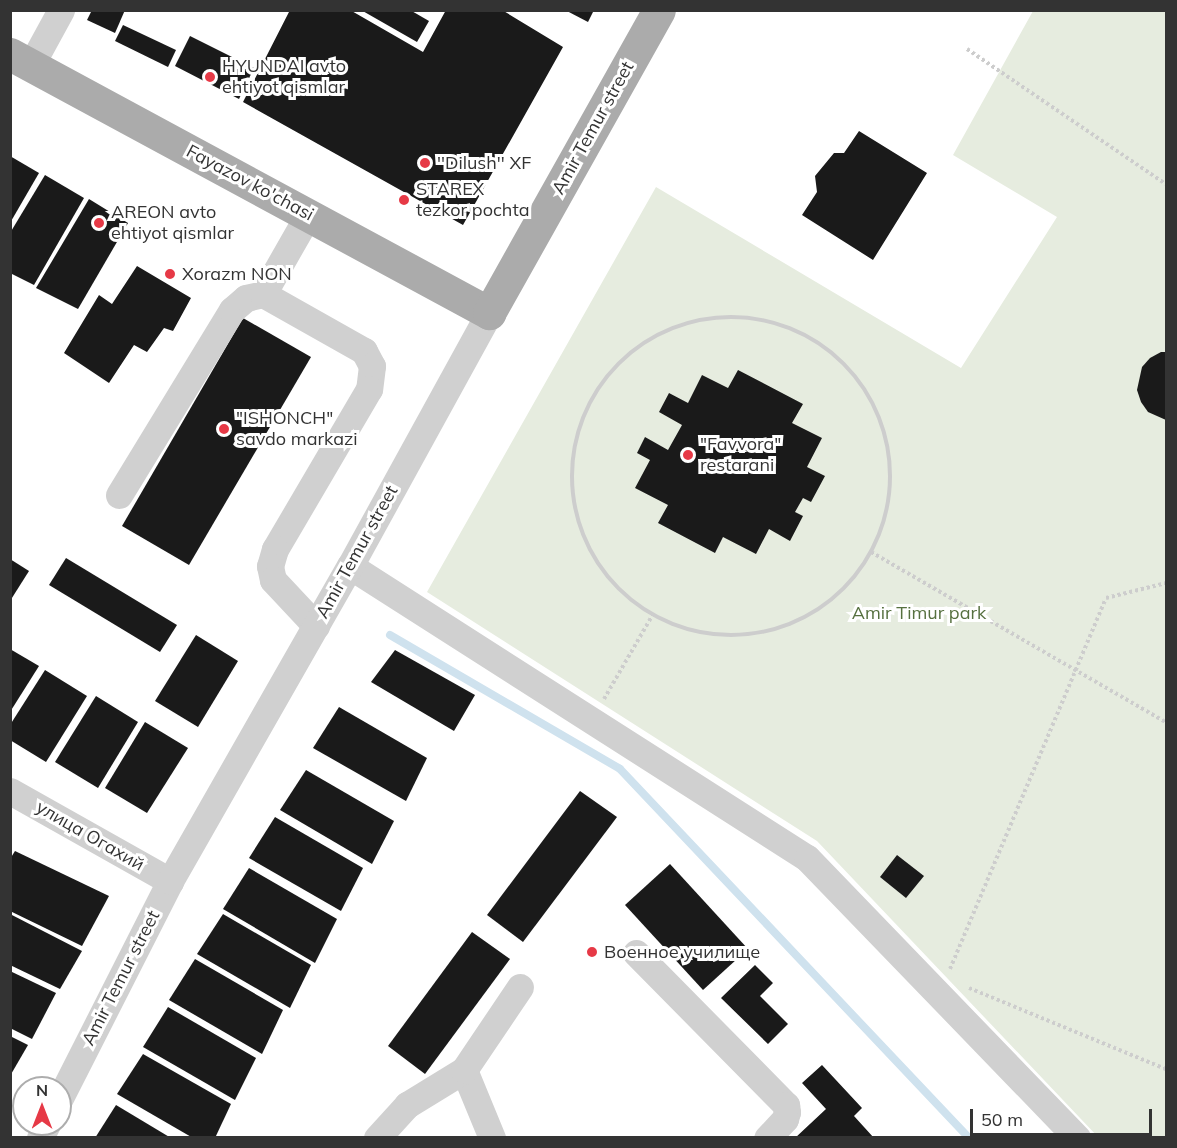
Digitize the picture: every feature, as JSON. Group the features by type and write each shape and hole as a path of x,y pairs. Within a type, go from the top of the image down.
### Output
{"main road":[{"name":"Amir Temur street","path":"489,313 659,10"},
{"name":"Fayazov ko'chasi","path":"21,59 489,313"}],"street":[{"path":"21,59 62,10"},
{"path":"263,294 308,215"},
{"path":"119,495 232,310 246,298 263,294 364,351 372,366 369,389 275,549 270,566 273,580 316,626"},
{"name":"Amir Temur street","path":"71,1076 170,881 350,566 489,313"},
{"path":"350,566 807,858 1077,1137"},
{"name":"улица Огахий","path":"10,791 170,881"},
{"path":"636,953 786,1105 788,1112 785,1119 767,1137"},
{"path":"377,1137 407,1105 464,1071 520,987"},
{"path":"464,1071 492,1137"}],"path":[{"path":"967,49 1167,184"},
{"path":"756,317 805,333 849,366 879,412 892,465 886,520 862,570 822,608 772,631 717,635 664,621 653,614 621,593 590,553 573,505 572,454 587,405 616,364 657,334 705,318 756,317"},
{"path":"871,552 1167,722"},
{"path":"939,995 1106,598 1167,584"},
{"path":"592,720 653,614"},
{"path":"968,987 1167,1069"}],"green space":[{"name":"Amir Timur park","path":"1033,11 1166,11 1166,1137 1098,1137 817,841 427,592 656,187 961,368 1057,217 953,155"}],"building":[{"path":"92,10 125,10 115,33 87,20"},
{"name":"''Dilush'' XF","path":"290,10 350,10 423,52 446,10 502,10 563,47 463,225 243,102"},
{"path":"361,10 410,10 429,21 417,42"},
{"path":"565,10 594,10 588,22"},
{"path":"123,25 176,50 168,67 115,41"},
{"path":"190,36 254,68 239,99 175,66"},
{"path":"859,131 927,173 873,260 802,215 817,192 815,176 834,153 844,153"},
{"path":"10,156 39,173 10,223"},
{"path":"45,175 84,198 34,285 10,273 10,233"},
{"path":"89,199 128,223 78,309 36,288"},
{"path":"137,266 191,298 173,331 164,328 147,352 134,345 109,383 64,353 99,295 112,304"},
{"path":"243,318 311,357 189,565 122,526"},
{"path":"1166,352 1166,420 1148,412 1137,390 1142,367 1150,358"},
{"path":"738,370 803,404 792,423 822,438 807,467 825,476 811,502 803,498 795,512 803,516 790,541 769,529 756,554 723,537 715,553 658,523 668,505 635,488 650,460 637,453 645,437 668,450 682,425 659,412 669,393 688,403 702,375 728,388"},
{"path":"66,558 177,625 160,652 49,585"},
{"path":"10,559 29,571 10,601"},
{"path":"196,635 238,661 198,727 155,701"},
{"path":"10,649 39,666 10,712"},
{"path":"395,650 475,695 454,731 371,682"},
{"path":"45,670 87,696 46,762 10,740 10,725"},
{"path":"96,696 138,722 98,788 55,762"},
{"path":"339,707 427,758 406,801 313,748"},
{"path":"145,722 188,748 147,813 105,788"},
{"path":"306,770 394,821 372,864 280,810"},
{"path":"580,791 617,817 523,942 487,915"},
{"path":"275,817 363,868 341,911 249,858"},
{"path":"15,851 109,896 82,946 10,911 10,859"},
{"path":"897,855 924,876 906,898 880,877"},
{"path":"670,864 748,949 703,990 625,905"},
{"path":"249,868 337,919 315,963 223,909"},
{"path":"10,914 82,951 60,989 10,965"},
{"path":"223,914 311,965 290,1008 197,954"},
{"path":"472,932 510,959 425,1074 388,1046"},
{"path":"195,959 283,1010 262,1054 169,1000"},
{"path":"755,965 773,983 760,996 788,1024 768,1044 721,998"},
{"path":"10,971 56,993 32,1039 10,1028"},
{"path":"168,1007 256,1058 235,1100 143,1047"},
{"path":"10,1036 28,1045 10,1076"},
{"path":"143,1054 231,1104 215,1138 193,1138 117,1094"},
{"path":"822,1065 862,1108 854,1116 874,1138 795,1138 826,1109 802,1083"},
{"path":"116,1105 171,1138 95,1138"}],"waterway":[{"path":"390,635 620,769 969,1138"}],"place":[{"name":"HYUNDAI avto ehtiyot qismlar","path":"210,77"},
{"name":"''Dilush'' XF","path":"425,163"},
{"name":"STAREX tezkor pochta","path":"404,200"},
{"name":"AREON avto ehtiyot qismlar","path":"99,223"},
{"name":"Xorazm NON","path":"170,274"},
{"name":"\"ISHONCH\" savdo markazi","path":"224,429"},
{"name":"\"Favvora\" restarani","path":"688,455"},
{"name":"Военное училище","path":"592,952"}]}
